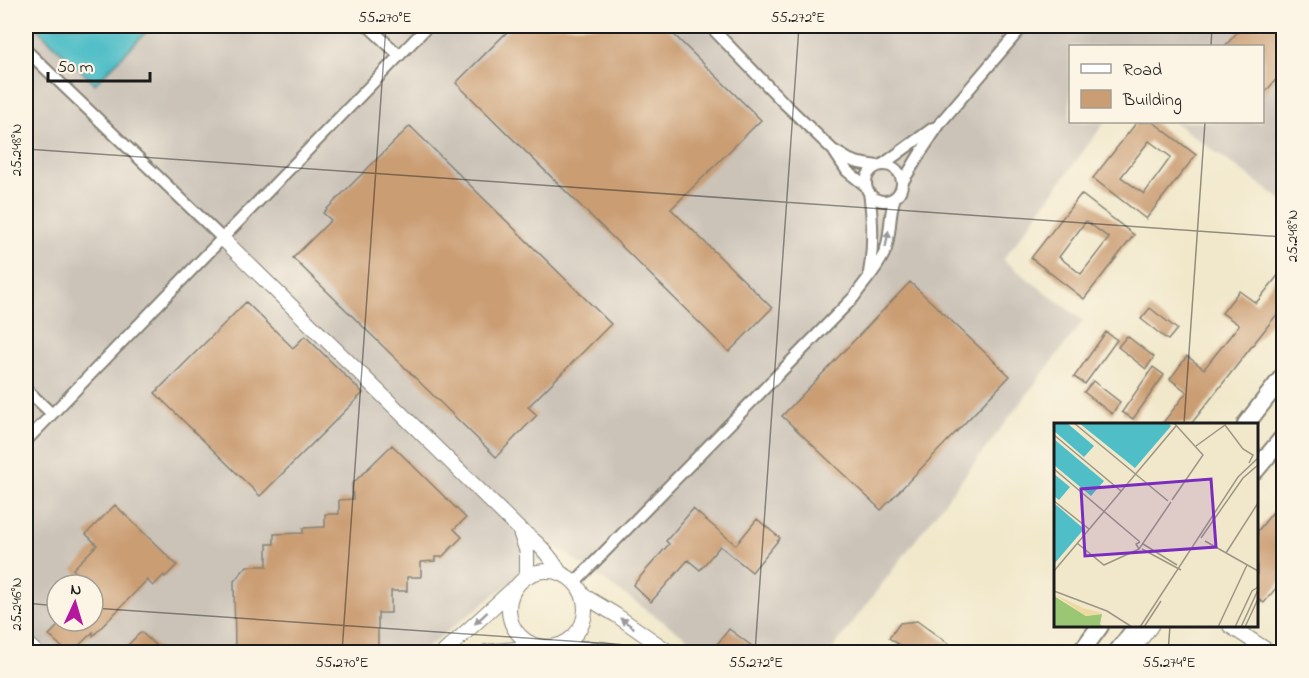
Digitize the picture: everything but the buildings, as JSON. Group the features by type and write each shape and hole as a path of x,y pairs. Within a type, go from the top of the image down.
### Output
{"main road":[{"path":"1247,423 1284,375"},
{"path":"1258,469 1284,436"},
{"path":"1081,652 1099,627"},
{"path":"1118,652 1136,627"}],"street":[{"path":"368,26 399,55"},
{"path":"26,441 428,26"},
{"path":"710,26 833,150 847,171 873,196 878,200 890,200 896,197"},
{"path":"902,183 941,122 1023,26"},
{"path":"26,50 519,529 543,548 561,573"},
{"path":"868,276 873,234 868,174 941,122"},
{"path":"575,582 846,306 876,267 886,246 891,211 902,188 902,177 899,171 888,165 859,163 833,150"},
{"path":"26,389 52,414"},
{"path":"519,529 527,552 523,580 511,595 508,608 510,621 516,632 525,641 536,646"},
{"path":"444,652 523,580 538,572 549,571 561,573 575,582 584,596 586,607 581,629 574,638 554,647"},
{"path":"584,596 669,652"},
{"path":"1131,652 1150,627"},
{"path":"1232,627 1270,652"},
{"path":"26,643 36,652"},
{"path":"486,652 536,646 603,648 620,652"}],"shaded area":[{"path":"26,26 1283,26 1283,201 1175,123 1264,123 1264,45 1069,45 1069,123 1104,123 1003,260 1083,321 830,652 707,652 556,547 421,652 26,652"}],"water":[{"path":"34,26 152,26 95,84"}]}
